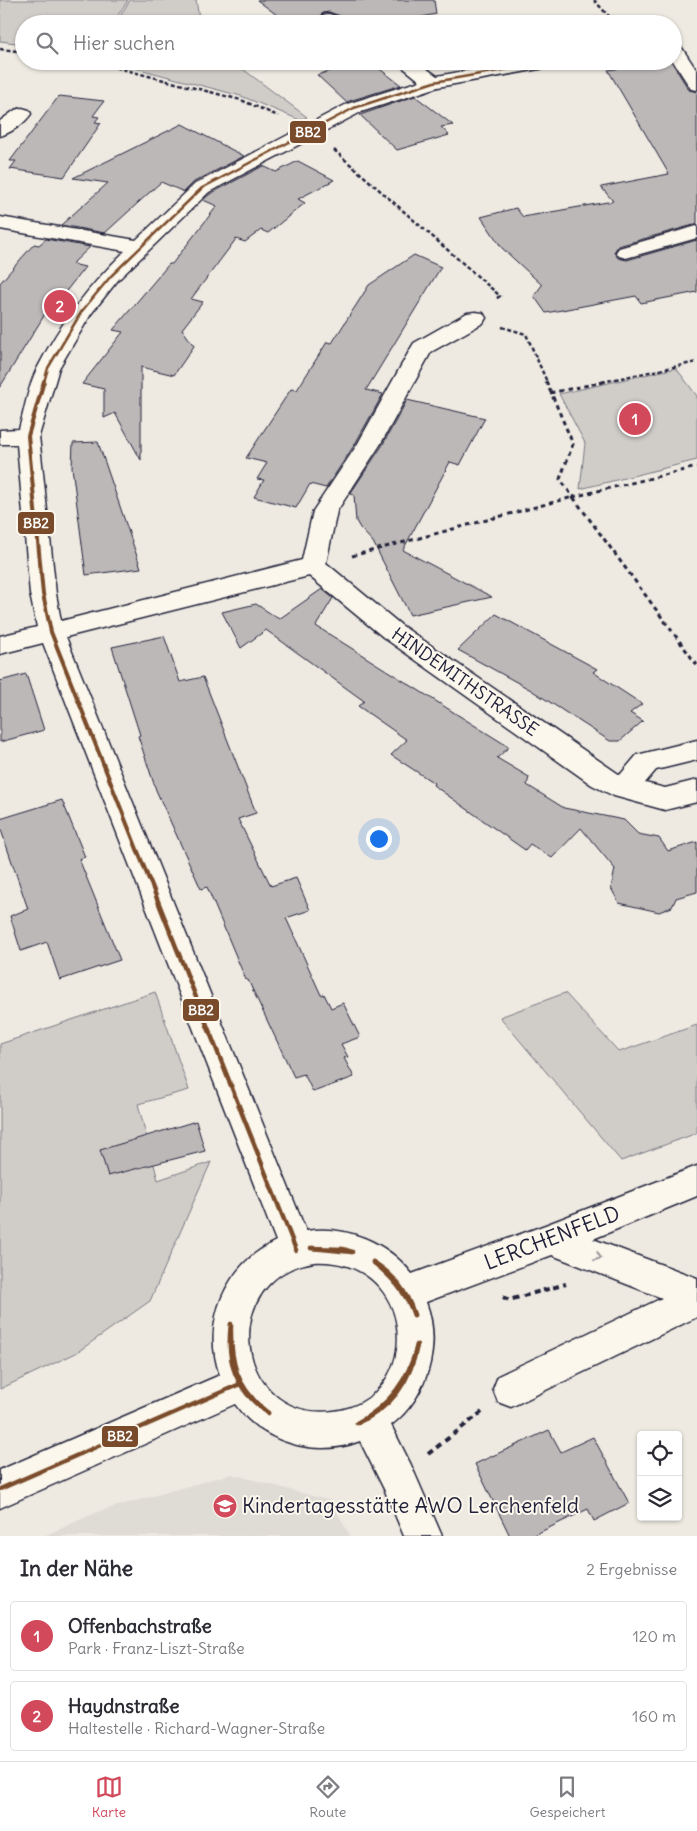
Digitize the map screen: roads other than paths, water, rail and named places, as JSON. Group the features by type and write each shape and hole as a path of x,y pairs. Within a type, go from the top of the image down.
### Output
{"street":[{"path":"682,51 697,50"},
{"path":"682,62 697,85"},
{"path":"417,70 434,82"},
{"path":"296,1250 51,632 43,594 28,436 48,368 82,311 111,276 139,247 202,188 354,108 434,82 499,70"},
{"path":"0,130 22,114"},
{"path":"0,223 139,247"},
{"path":"626,252 697,232"},
{"path":"0,645 313,566 325,511 368,445 422,348 475,318"},
{"path":"0,437 28,436"},
{"name":"HINDEMITHSTRASSE","path":"313,566 392,631 594,772 624,789 665,800 697,792"},
{"path":"624,789 647,762 697,750"},
{"name":"LERCHENFELD","path":"406,1293 552,1239 697,1181"},
{"path":"552,1239 697,1297"},
{"path":"328,1246 359,1253 386,1269 406,1293 416,1320 418,1349 409,1377 392,1400 368,1419 332,1430 296,1427 263,1411 240,1384 229,1353 230,1320 243,1289 266,1265 296,1250 328,1246"},
{"path":"511,1389 697,1297"},
{"path":"0,1489 240,1384"},
{"path":"368,1419 398,1478 423,1536"}],"place":[{"name":"Haydnstraße","path":"60,306"},
{"name":"Offenbachstraße","path":"635,419"},
{"name":"Kindertagesstätte AWO Lerchenfeld","path":"225,1506"}]}
